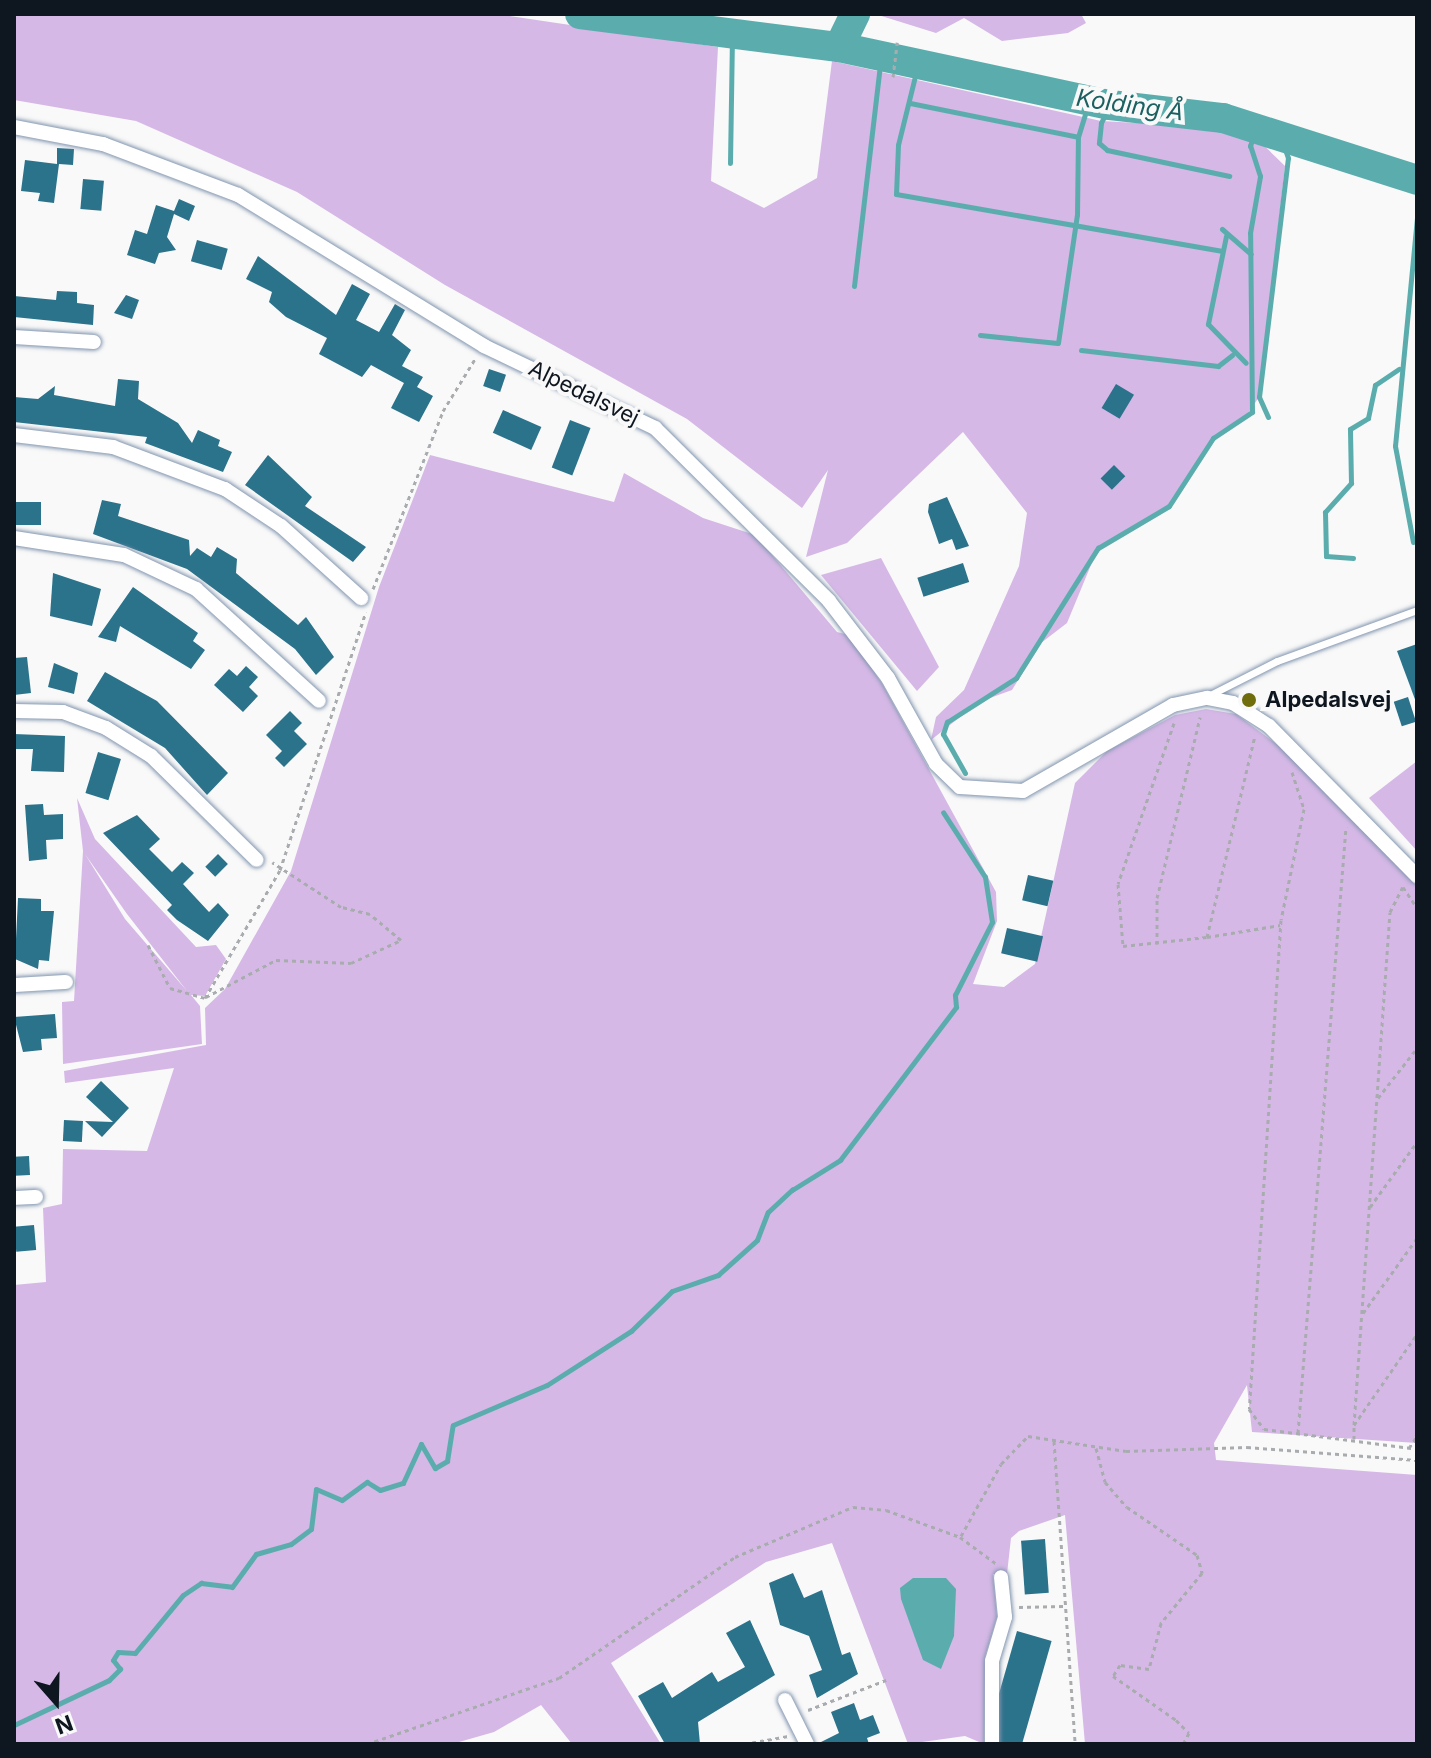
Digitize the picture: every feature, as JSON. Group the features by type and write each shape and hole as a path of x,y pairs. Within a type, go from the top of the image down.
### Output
{"street":[{"name":"Alpedalsvej","path":"14,127 103,144 238,195 484,346 614,402 695,462 863,641 936,764 960,787 1023,791 1143,717 1207,698"},
{"path":"14,337 94,342"},
{"path":"14,435 113,447 225,489 281,526 361,598"},
{"path":"14,538 124,555 196,589 319,701"},
{"path":"1207,698 1233,703 1269,726 1417,876"},
{"path":"14,711 63,712 140,749 257,860"},
{"path":"14,985 66,982"},
{"path":"14,1198 36,1197"},
{"path":"992,1744 992,1661 1004,1608 1001,1577"},
{"path":"785,1700 805,1738"}],"lane":[{"name":"Alpedalsvej","path":"1207,698 1277,661 1417,610"}],"path":[{"path":"893,77 897,42"},
{"path":"205,998 280,870 410,492 443,411 484,346"},
{"path":"1157,944 1157,898 1205,716 1191,718"},
{"path":"1176,720 1160,747 1118,884 1123,946 1157,944 1280,925"},
{"path":"1207,937 1254,734 1264,743"},
{"path":"1282,762 1302,782"},
{"path":"1291,771 1304,809 1280,925 1249,1409 1264,1429 1417,1449"},
{"path":"1298,1433 1346,827 1335,815"},
{"path":"148,945 170,988 205,998 276,960 351,963 401,940 370,914 341,907 280,870"},
{"path":"1354,1441 1390,912 1403,887 1417,908"},
{"path":"1377,1099 1417,1048"},
{"path":"1369,1208 1417,1142"},
{"path":"1362,1314 1417,1238"},
{"path":"1354,1425 1417,1334"},
{"path":"1409,1448 1417,1436"},
{"path":"960,1537 1019,1438 1096,1448 1247,1447 1417,1460"},
{"path":"1054,1441 1063,1606 1075,1744"},
{"path":"1096,1448 1105,1482 1127,1507 1197,1555 1202,1573 1161,1623 1149,1669 1120,1665 1113,1676 1176,1720 1189,1733 1183,1744"},
{"path":"367,1744 559,1678 735,1557 853,1507 886,1510 960,1537 996,1557 1001,1577"},
{"path":"1004,1608 1063,1606"},
{"path":"794,1715 886,1680"},
{"path":"744,1744 805,1738"}],"shaded area":[{"path":"14,14 497,14 718,47 711,181 764,208 817,178 832,61 1101,121 1247,129 1285,166 1259,397 1245,418 1213,438 1169,506 1098,548 1067,623 1041,643 1012,690 979,702 931,740 936,717 964,690 1019,566 1027,513 963,432 847,543 806,557 828,470 802,508 687,419 445,285 297,192 136,121 14,100"},
{"path":"875,14 1081,14 1086,23 1068,33 1002,41 964,18 936,33"},
{"path":"430,455 614,502 624,473 703,518 755,535 837,632 849,635 883,685 996,892 997,921 973,984 1004,987 1035,964 1075,783 1107,751 1175,715 1206,709 1236,714 1279,746 1417,886 1417,1443 1252,1432 1247,1385 1214,1443 1216,1460 1417,1475 1417,1744 1085,1744 1065,1515 1019,1531 1011,1538 1007,1574 993,1574 997,1617 985,1657 984,1744 965,1736 908,1744 832,1543 766,1562 611,1663 661,1744 572,1744 541,1705 494,1732 452,1744 14,1744 14,1285 46,1282 43,1208 62,1204 63,1149 147,1151 174,1068 65,1083 64,1071 206,1045 205,1008 225,989 291,871 379,587"},
{"path":"881,558 939,667 917,691 821,575"},
{"path":"1417,761 1417,851 1369,798"},
{"path":"77,798 95,839 196,947 216,945 226,959 205,996 191,995 200,1006 202,1044 63,1064 62,1002 74,1001 83,851","holes":["85,854 187,991 125,919"]}],"water":[{"path":"913,1578 946,1578 956,1589 954,1636 941,1669 923,1660 901,1599 900,1588"}],"building":[{"path":"57,148 74,149 73,165 59,164 54,203 38,201 40,193 21,191 25,160 57,164"},
{"path":"83,179 104,181 101,211 80,209"},
{"path":"179,199 195,206 189,221 174,214 167,237 176,250 159,253 155,264 127,255 135,230 147,234 156,205 174,211"},
{"path":"197,240 228,249 222,270 191,261"},
{"path":"258,256 336,315 352,284 370,294 356,320 379,332 395,304 405,310 392,335 411,350 402,366 423,377 417,387 433,396 419,422 391,408 404,383 371,365 362,377 319,354 327,338 286,317 269,302 272,292 246,279"},
{"path":"57,291 77,292 77,303 94,305 93,325 14,317 14,296 56,300"},
{"path":"126,295 139,300 132,319 114,313"},
{"path":"489,369 506,375 500,392 483,386"},
{"path":"118,379 139,381 138,399 178,423 192,443 198,430 220,440 218,446 232,452 223,472 145,443 147,437 14,422 14,397 38,399 55,386 54,395 115,406"},
{"path":"1116,384 1134,395 1120,419 1102,408"},
{"path":"503,410 541,427 531,450 493,433"},
{"path":"570,420 591,428 572,475 552,468"},
{"path":"268,455 312,497 305,506 366,547 353,562 245,485"},
{"path":"1114,465 1125,476 1112,490 1101,478"},
{"path":"947,497 969,546 956,550 952,539 939,544 928,512 929,504"},
{"path":"102,500 121,504 118,516 189,540 190,556 197,548 211,557 217,547 237,559 236,573 298,625 306,617 334,657 316,675 295,649 187,569 93,534"},
{"path":"14,502 41,502 41,525 14,525"},
{"path":"963,563 969,582 924,597 917,578"},
{"path":"53,573 101,589 92,626 50,616"},
{"path":"133,587 198,633 193,641 205,650 191,669 120,626 116,642 98,637"},
{"path":"1417,644 1417,702 1416,702 1397,651"},
{"path":"27,657 31,693 14,695 14,658"},
{"path":"54,663 78,673 74,694 48,687"},
{"path":"246,666 258,677 249,687 258,696 243,712 214,685 229,669 237,676"},
{"path":"105,672 157,701 228,773 207,795 165,748 87,701"},
{"path":"1408,697 1416,722 1402,726 1394,702"},
{"path":"290,711 302,723 294,731 307,744 284,767 275,758 282,751 266,735"},
{"path":"14,734 65,736 64,772 31,771 33,749 14,749"},
{"path":"98,752 121,759 108,800 85,793"},
{"path":"43,804 44,815 63,814 63,839 46,840 47,859 29,861 25,805"},
{"path":"137,815 160,839 149,849 172,872 182,862 194,873 183,884 209,912 218,903 229,915 208,941 167,910 172,905 103,833"},
{"path":"218,854 228,864 215,877 205,867"},
{"path":"1028,875 1053,881 1047,906 1022,900"},
{"path":"18,898 41,899 41,911 54,911 49,961 39,960 38,969 15,959"},
{"path":"1007,928 1043,936 1037,962 1001,953"},
{"path":"55,1014 57,1038 41,1039 42,1050 23,1052 14,1017"},
{"path":"101,1081 129,1108 102,1137 85,1121 113,1122 86,1097"},
{"path":"64,1120 83,1121 82,1142 63,1141"},
{"path":"29,1156 30,1175 15,1176 14,1157"},
{"path":"34,1225 36,1250 16,1252 14,1227"},
{"path":"1045,1539 1049,1593 1025,1595 1021,1541"},
{"path":"793,1573 804,1598 822,1590 842,1655 850,1652 858,1674 817,1698 809,1675 822,1670 809,1636 780,1625 769,1583"},
{"path":"750,1620 775,1675 698,1722 700,1744 665,1744 638,1696 663,1682 672,1698 712,1672 718,1682 745,1667 726,1633"},
{"path":"1017,1631 1052,1641 1022,1744 1001,1744 986,1740"},
{"path":"854,1703 860,1720 873,1715 880,1733 867,1738 869,1744 817,1744 839,1733 831,1712"}],"waterway":[{"name":"Kolding Å","path":"580,14 839,47 1110,105 1223,118 1417,180"},
{"name":"Kolding Å","path":"839,47 855,14"},
{"path":"730,163 732,36"},
{"path":"854,286 881,55"},
{"path":"918,64 898,145 896,194 1221,251"},
{"path":"980,335 1058,343 1077,215 1078,137 1089,101"},
{"path":"910,103 1078,137"},
{"path":"1110,105 1101,123 1099,143 1107,150 1229,176"},
{"path":"965,773 943,734 947,722 1016,678 1098,548 1169,506 1213,438 1252,412 1250,233 1260,176 1250,146 1256,127"},
{"path":"1268,417 1259,397 1288,158 1282,141"},
{"path":"1413,542 1395,446 1417,218"},
{"path":"1222,229 1251,254"},
{"path":"1226,236 1208,324 1246,363"},
{"path":"1081,350 1218,366 1232,355"},
{"path":"1353,558 1326,556 1325,512 1351,483 1350,429 1368,418 1375,385 1399,369"},
{"path":"14,1725 109,1680 120,1669 113,1660 118,1652 135,1653 183,1595 201,1583 232,1587 256,1554 291,1544 311,1529 316,1489 342,1500 367,1482 380,1490 403,1483 421,1444 435,1468 447,1461 453,1425 547,1385 631,1331 672,1291 718,1275 757,1240 768,1212 792,1190 840,1160 956,1007 955,995 992,922 985,877 943,812"}],"place":[{"name":"Alpedalsvej","path":"1249,700"}]}
